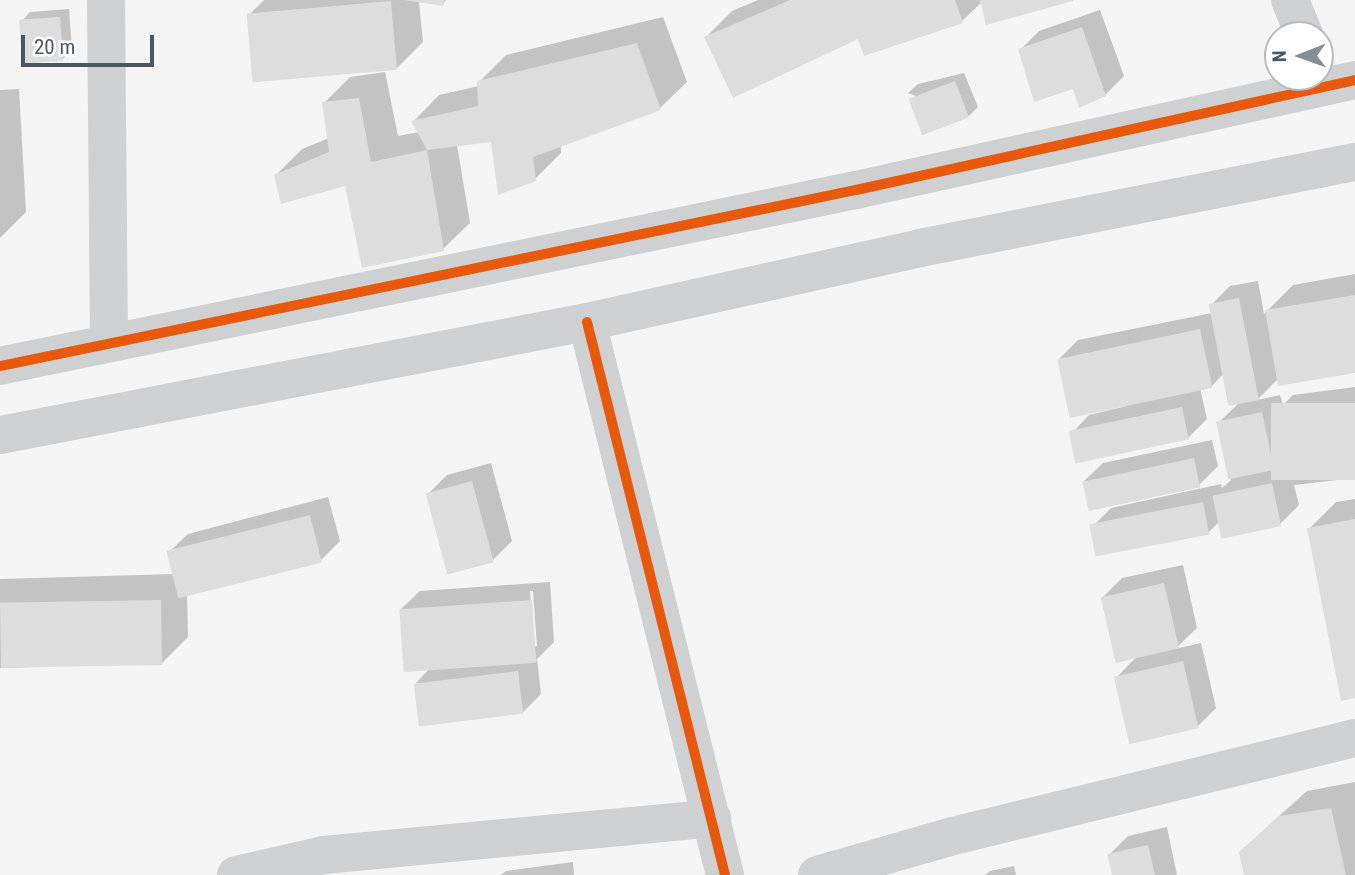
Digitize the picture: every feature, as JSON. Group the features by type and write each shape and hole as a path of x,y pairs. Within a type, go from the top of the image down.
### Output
{"street":[{"path":"106,0 109,343"},
{"path":"1290,0 1298,21"},
{"path":"0,366 856,190 1285,91"},
{"path":"0,435 587,322 920,248 1355,162"},
{"path":"587,322 725,875"},
{"path":"817,875 953,836 1355,738"},
{"path":"236,875 324,855 712,818"}],"building":[{"path":"404,0 444,0 443,6"},
{"path":"790,0 955,0 963,23 864,56 858,39 733,98 704,37"},
{"path":"980,0 1073,0 1073,1 986,25"},
{"path":"391,1 397,70 253,82 247,14"},
{"path":"60,17 63,61 22,64 19,20"},
{"path":"1082,27 1106,96 1079,108 1073,89 1034,102 1018,49"},
{"path":"637,43 661,110 533,157 536,181 498,195 491,142 427,150 411,121 478,106 477,81"},
{"path":"955,81 969,117 922,135 908,99"},
{"path":"359,98 371,162 427,150 444,251 362,268 345,186 281,204 274,175 329,152 322,102"},
{"path":"1355,295 1355,373 1278,386 1265,310"},
{"path":"1239,298 1259,400 1228,406 1209,304"},
{"path":"1200,329 1212,388 1070,418 1057,359"},
{"path":"1271,403 1355,403 1355,480 1271,480"},
{"path":"1182,407 1189,439 1075,463 1069,431"},
{"path":"1262,412 1274,470 1228,479 1216,422"},
{"path":"1194,458 1200,487 1089,511 1082,482"},
{"path":"472,481 494,562 447,575 426,493"},
{"path":"1272,483 1281,526 1221,539 1212,496"},
{"path":"1203,502 1209,534 1095,557 1089,524"},
{"path":"310,515 322,563 178,598 166,551"},
{"path":"1355,519 1355,698 1341,701 1307,528"},
{"path":"1164,583 1179,648 1116,663 1101,598"},
{"path":"161,600 162,665 1,668 0,603"},
{"path":"532,600 536,663 404,672 399,609"},
{"path":"1183,661 1199,728 1129,744 1114,677"},
{"path":"518,671 523,714 419,726 414,684"},
{"path":"1331,808 1346,875 1244,875 1239,852 1279,816"},
{"path":"1148,845 1155,875 1112,875 1107,854"}],"cycle path":[{"path":"0,366 856,190 1355,80"},
{"path":"587,322 725,875"}]}
